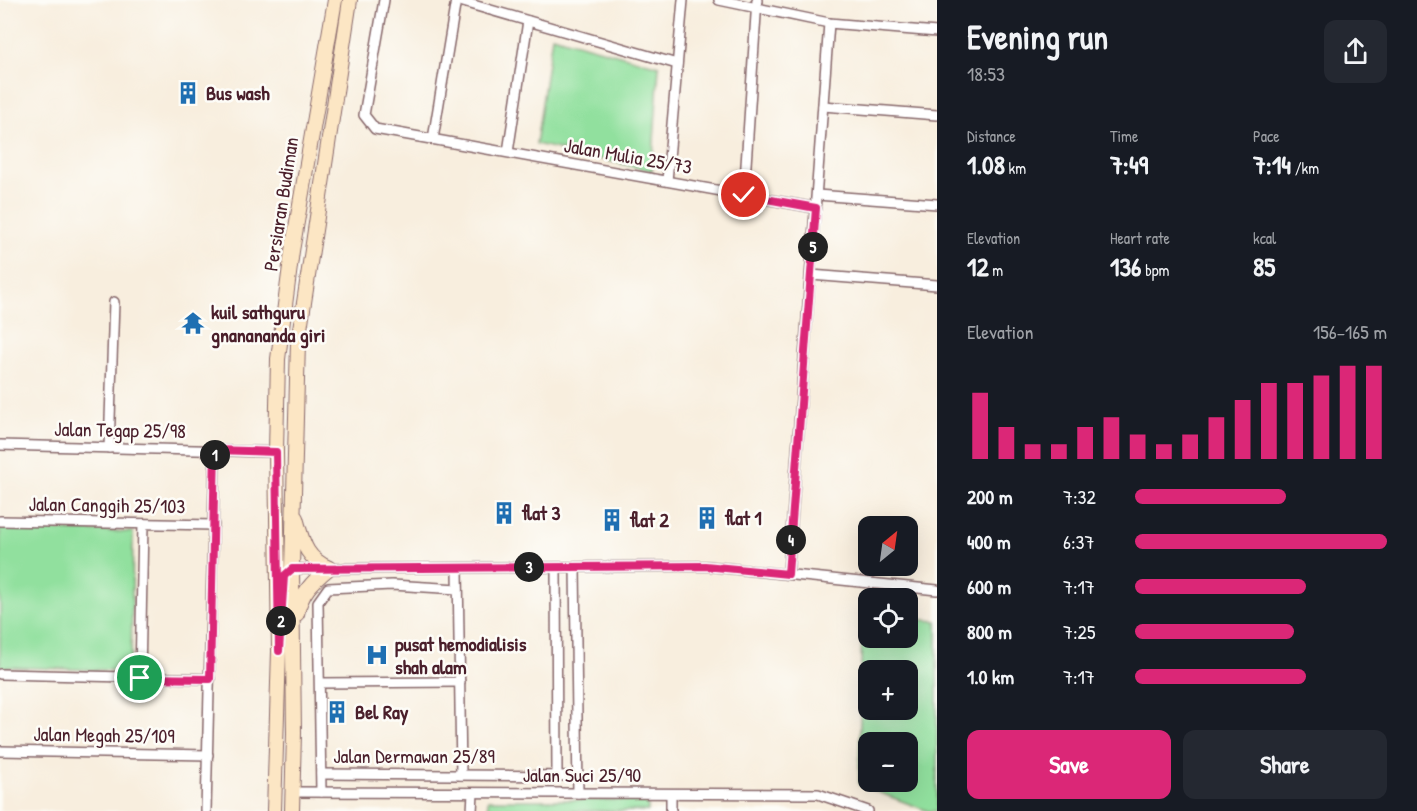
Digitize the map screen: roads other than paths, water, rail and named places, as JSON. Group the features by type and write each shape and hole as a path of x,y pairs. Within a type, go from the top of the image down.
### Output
{"main road":[{"name":"Persiaran Budiman","path":"274,811 279,651 276,452 278,359 292,251 335,0"},
{"name":"Persiaran Budiman","path":"292,811 292,569 298,342 350,0"},
{"path":"276,452 286,438 298,342"},
{"path":"293,504 308,553 314,562 329,568 309,585 299,602 293,633"},
{"path":"279,651 284,576 292,569"}],"street":[{"name":"Jalan Mulia 25/73","path":"384,0 364,115 375,129 816,208"},
{"path":"433,139 456,0 677,64"},
{"path":"667,181 683,0"},
{"path":"719,0 756,4 829,23 937,32"},
{"path":"744,195 756,4"},
{"path":"508,152 528,21"},
{"path":"788,574 829,23"},
{"path":"823,106 937,115"},
{"path":"817,195 937,204"},
{"path":"811,275 937,285"},
{"path":"109,448 114,302"},
{"name":"Jalan Tegap 25/98","path":"0,446 276,452"},
{"path":"207,811 215,450"},
{"name":"Jalan Canggih 25/103","path":"0,521 214,525"},
{"path":"140,678 143,524"},
{"path":"292,569 705,566 937,590"},
{"path":"556,567 557,776"},
{"path":"575,567 578,793"},
{"path":"458,569 461,775"},
{"path":"321,792 318,602 328,588 392,585 458,589"},
{"path":"0,674 210,679"},
{"path":"320,683 460,682"},
{"name":"Jalan Megah 25/109","path":"0,751 208,755"},
{"name":"Jalan Dermawan 25/89","path":"321,774 578,776"},
{"name":"Jalan Suci 25/90","path":"293,792 818,794 868,811"},
{"path":"472,793 472,811"},
{"path":"671,794 671,811"}],"place":[{"name":"Bus wash","path":"188,93"},
{"name":"kuil sathguru gnanananda giri","path":"193,323"},
{"name":"flat 3","path":"504,513"},
{"name":"flat 1","path":"707,518"},
{"name":"flat 2","path":"612,520"},
{"name":"pusat hemodialisis shah alam","path":"377,655"},
{"name":"Bel Ray","path":"337,712"}]}
